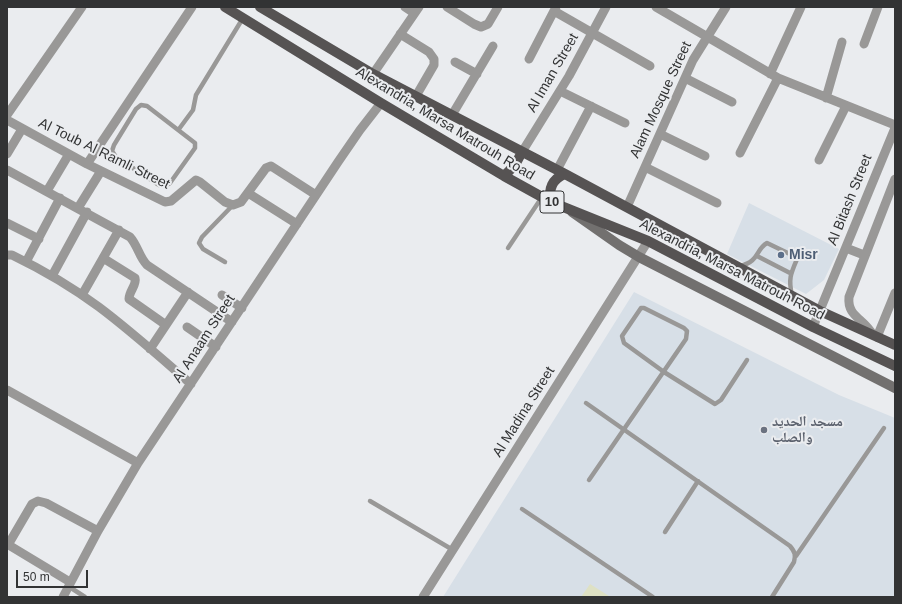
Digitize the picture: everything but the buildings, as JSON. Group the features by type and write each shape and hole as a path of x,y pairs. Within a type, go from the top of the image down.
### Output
{"main road":[{"name":"Alexandria, Marsa Matrouh Road","path":"225,7 381,103 547,200 568,210 648,241 813,327 895,366"},
{"name":"Alexandria, Marsa Matrouh Road","path":"260,7 373,74 561,172 820,311 895,345"},
{"path":"504,176 515,165 522,152"},
{"path":"547,200 553,182 561,172"},
{"path":"568,210 639,257 895,388"}],"street":[{"path":"7,115 82,7"},
{"path":"87,164 192,7"},
{"path":"373,74 416,10 405,7"},
{"path":"447,7 476,26 481,27 488,24 498,7"},
{"name":"Al Iman Street","path":"522,152 560,91 606,7"},
{"path":"656,7 774,76 895,126"},
{"name":"Alam Mosque Street","path":"627,208 697,52 726,7"},
{"path":"740,154 774,76 800,7"},
{"path":"864,44 878,7"},
{"path":"529,59 555,9 592,33 650,66"},
{"path":"400,34 429,52 434,59 434,65 416,96"},
{"path":"826,98 842,42"},
{"path":"452,115 493,46"},
{"path":"455,62 477,74"},
{"path":"685,78 732,102"},
{"path":"560,91 626,123"},
{"name":"Al Anaam Street","path":"63,597 98,531 138,463 349,146 381,103"},
{"path":"561,172 592,106"},
{"path":"819,160 846,106"},
{"name":"Al Toub Al Ramli Street","path":"7,120 87,164 167,202 171,201 193,181 197,180 225,202 233,205"},
{"name":"Al Bitash Street","path":"813,327 895,126"},
{"path":"7,154 22,129"},
{"path":"660,134 705,156"},
{"path":"47,191 69,154"},
{"path":"233,205 241,202 266,168 271,166 316,195"},
{"path":"645,167 717,203"},
{"path":"7,170 87,212 130,237 134,241 140,256 147,265 232,322"},
{"path":"78,208 101,171"},
{"path":"895,179 864,255 849,297 848,304 850,311 866,325 875,336 895,293"},
{"path":"248,193 297,224"},
{"path":"26,262 60,198"},
{"path":"52,276 87,212"},
{"path":"7,222 39,238"},
{"path":"82,295 119,230"},
{"name":"Al Madina Street","path":"423,597 648,241"},
{"path":"846,248 864,255"},
{"path":"7,255 12,255 26,262 82,295 116,320 191,384"},
{"path":"103,258 135,278 136,281 128,296 128,299 166,325"},
{"path":"150,349 188,292"},
{"path":"222,295 242,308"},
{"path":"187,327 216,347"},
{"path":"7,390 138,463"},
{"path":"69,584 8,544 32,504 38,501 46,503 98,531"}],"lane":[{"path":"179,129 193,110 196,95 243,18"},
{"path":"141,105 147,106 179,129 194,140 196,143 196,148 170,183 165,186 159,185 116,157 112,151 114,145 136,109 141,105"},
{"path":"508,248 547,200"},
{"path":"225,262 202,249 199,243 202,237 233,205"},
{"path":"737,267 752,262 763,246 767,243 794,256 797,259 790,273 789,281 792,296"},
{"path":"757,256 790,273"},
{"path":"589,480 664,372 686,339 687,331 684,328 644,308 641,308 622,336 624,343 664,372 715,404 721,400 747,360"},
{"path":"586,403 790,546 795,551 796,556"},
{"path":"772,597 794,562 796,556 884,428"},
{"path":"665,532 698,481"},
{"path":"370,501 453,550"},
{"path":"522,509 653,597"},
{"path":"69,584 85,597"}],"shaded area":[{"path":"749,203 839,249 824,280 806,294 727,254"},
{"path":"634,292 839,395 895,418 895,597 443,597"}],"green space":[{"path":"590,584 609,596 609,597 581,597"}],"place":[{"name":"Misr","path":"781,255"},
{"name":"مسجد الحديد والصلب","path":"764,430"}]}
